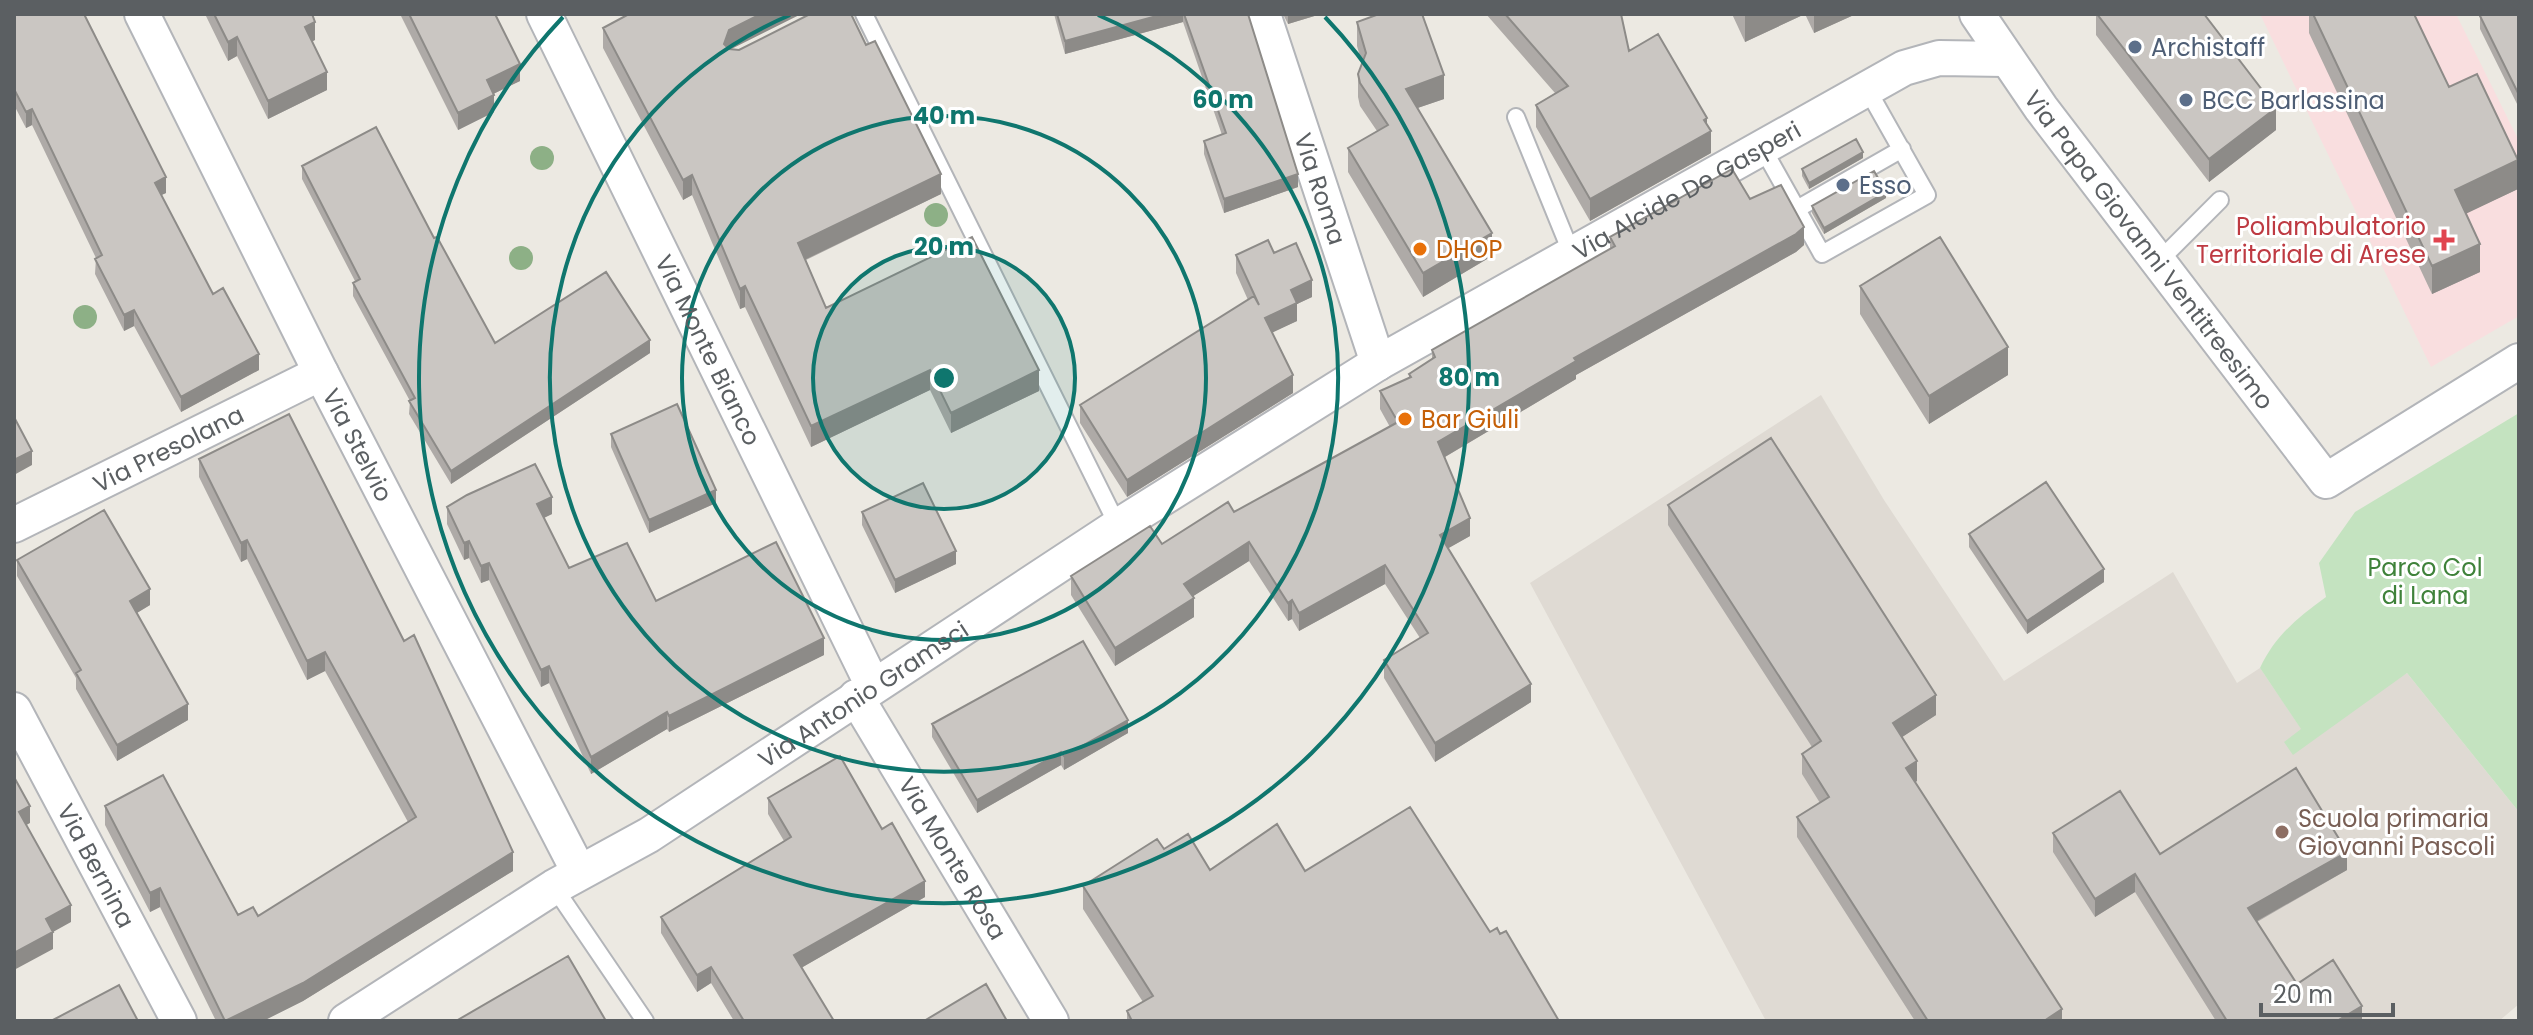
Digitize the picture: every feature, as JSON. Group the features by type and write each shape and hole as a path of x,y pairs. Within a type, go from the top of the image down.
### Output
{"street":[{"name":"Via Stelvio","path":"142,14 321,373 566,880"},
{"name":"Via Monte Bianco","path":"544,14 864,691"},
{"name":"Via Roma","path":"1263,14 1378,363"},
{"name":"Via Papa Giovanni Ventitreesimo","path":"1977,14 2005,59 2326,481 2519,361"},
{"name":"Via Alcide De Gasperi","path":"1378,363 1571,252 1904,68 1939,58 2005,59"},
{"name":"Via Antonio Gramsci","path":"346,1021 566,880 649,835 1118,526 1378,363"},
{"name":"Via Presolana","path":"14,525 321,373"},
{"name":"Via Monte Rosa","path":"864,691 993,925 1051,1021"},
{"name":"Via Bernina","path":"14,710 179,1021"}],"lane":[{"path":"864,14 1118,526"},
{"path":"1762,147 1822,254 1927,195 1866,87"},
{"path":"1516,117 1571,252"},
{"path":"1797,209 1902,149"},
{"path":"2160,260 2220,200"},
{"path":"566,880 645,1021"}],"shaded area":[{"name":"Poliambulatorio Territoriale di Arese","path":"2260,14 2456,14 2519,141 2519,316 2431,367"},
{"path":"1821,395 1884,500 2004,681 2173,572 2237,683 2260,668 2302,730 2285,742 2407,673 2519,812 2519,1004 2499,1021 1766,1021 1530,583"}],"green space":[{"name":"Parco Col di Lana","path":"2519,413 2519,812 2407,673 2293,755 2284,742 2301,729 2260,668 2288,628 2326,597 2319,563 2355,512"}],"building":[{"path":"14,14 84,14 166,177 155,183 213,294 223,288 259,354 181,397 134,310 124,315 95,259 102,255 32,109 26,112 14,89"},
{"path":"214,14 312,14 315,22 305,27 327,72 268,101 237,37 228,42"},
{"path":"409,14 495,14 520,64 487,80 494,95 458,113"},
{"path":"629,14 761,14 729,30 724,44 729,49 739,50 810,14 851,14 866,45 875,41 941,174 798,243 826,308 972,237 1039,370 951,413 930,370 811,426 745,286 740,289 692,175 683,180 603,28"},
{"path":"1057,14 1164,14 1065,41"},
{"path":"1184,14 1248,14 1298,174 1224,199 1204,141 1226,133"},
{"path":"1379,14 1422,14 1444,75 1406,89 1492,233 1423,273 1348,148 1388,125 1360,83 1358,74 1366,53 1357,22"},
{"path":"1505,14 1621,14 1629,51 1658,34 1707,118 1704,120 1711,131 1590,199 1536,105 1568,86"},
{"path":"2097,14 2204,14 2276,108 2209,159"},
{"path":"2313,14 2414,14 2449,87 2477,74 2518,160 2455,190 2480,244 2432,266"},
{"path":"2519,14 2519,95 2480,16"},
{"path":"376,127 434,238 437,237 495,343 606,272 650,340 451,471 409,401 415,398 353,283 360,279 302,166"},
{"path":"1856,139 1863,152 1809,183 1802,169"},
{"path":"1732,169 1750,199 1781,185 1804,227 1574,358 1576,361 1438,442 1470,518 1440,535 1531,684 1435,743 1384,660 1428,633 1385,565 1299,613 1292,600 1288,603 1249,542 1184,584 1194,598 1115,648 1071,576 1150,526 1162,544 1228,502 1234,512 1398,422 1380,391 1411,377 1409,374 1435,357 1432,350 1615,246 1610,237"},
{"path":"1874,171 1886,192 1824,228 1812,206"},
{"path":"1940,237 2008,347 1929,396 1860,286"},
{"path":"1268,240 1274,253 1296,243 1312,280 1291,290 1297,303 1265,318 1293,375 1127,480 1080,405 1254,296 1259,305 1236,255"},
{"path":"677,404 716,490 649,520 611,434"},
{"path":"289,414 404,641 414,635 513,852 303,983 225,1021 160,888 150,893 105,806 163,775 238,915 253,907 258,916 416,817 325,652 307,661 247,540 241,543 199,459"},
{"path":"14,417 32,451 14,460"},
{"path":"1771,438 1936,695 1893,723 1917,761 1906,768 2062,1009 2044,1021 1928,1021 1797,817 1829,797 1802,754 1821,741 1668,505"},
{"path":"535,464 552,497 537,504 569,568 627,543 656,601 776,542 824,638 669,716 667,712 591,757 549,666 541,670 489,563 481,566 469,541 464,543 447,507"},
{"path":"2046,482 2104,569 2027,621 1969,534"},
{"path":"923,483 956,551 895,580 862,512"},
{"path":"104,510 150,589 130,601 188,704 117,745 76,673 81,670 17,560"},
{"path":"1083,641 1128,720 1064,756 1061,752 977,800 932,724"},
{"path":"840,756 882,829 892,823 925,881 794,955 834,1021 744,1021 711,967 697,975 661,917 791,837 768,798"},
{"path":"2296,768 2347,852 2248,908 2297,984 2333,960 2362,1006 2337,1021 2227,1021 2135,874 2095,899 2053,833 2120,791 2160,854"},
{"path":"14,777 30,806 19,812 71,905 46,919 53,932 14,953"},
{"path":"1410,807 1490,932 1497,928 1500,934 1506,931 1559,1021 1132,1021 1127,1011 1153,996 1083,886 1157,839 1164,849 1188,834 1210,870 1277,824 1305,871"},
{"path":"568,956 606,1021 456,1021"},
{"path":"986,984 1007,1021 924,1021"},
{"path":"119,985 138,1021 51,1021"}],"place":[{"name":"Archistaff","path":"2135,47"},
{"name":"BCC Barlassina","path":"2186,100"},
{"name":"Esso","path":"1843,185"},
{"name":"Poliambulatorio Territoriale di Arese","path":"2444,240"},
{"name":"DHOP","path":"1420,249"},
{"name":"Bar Giuli","path":"1405,419"},
{"name":"Scuola primaria Giovanni Pascoli","path":"2282,832"}]}
